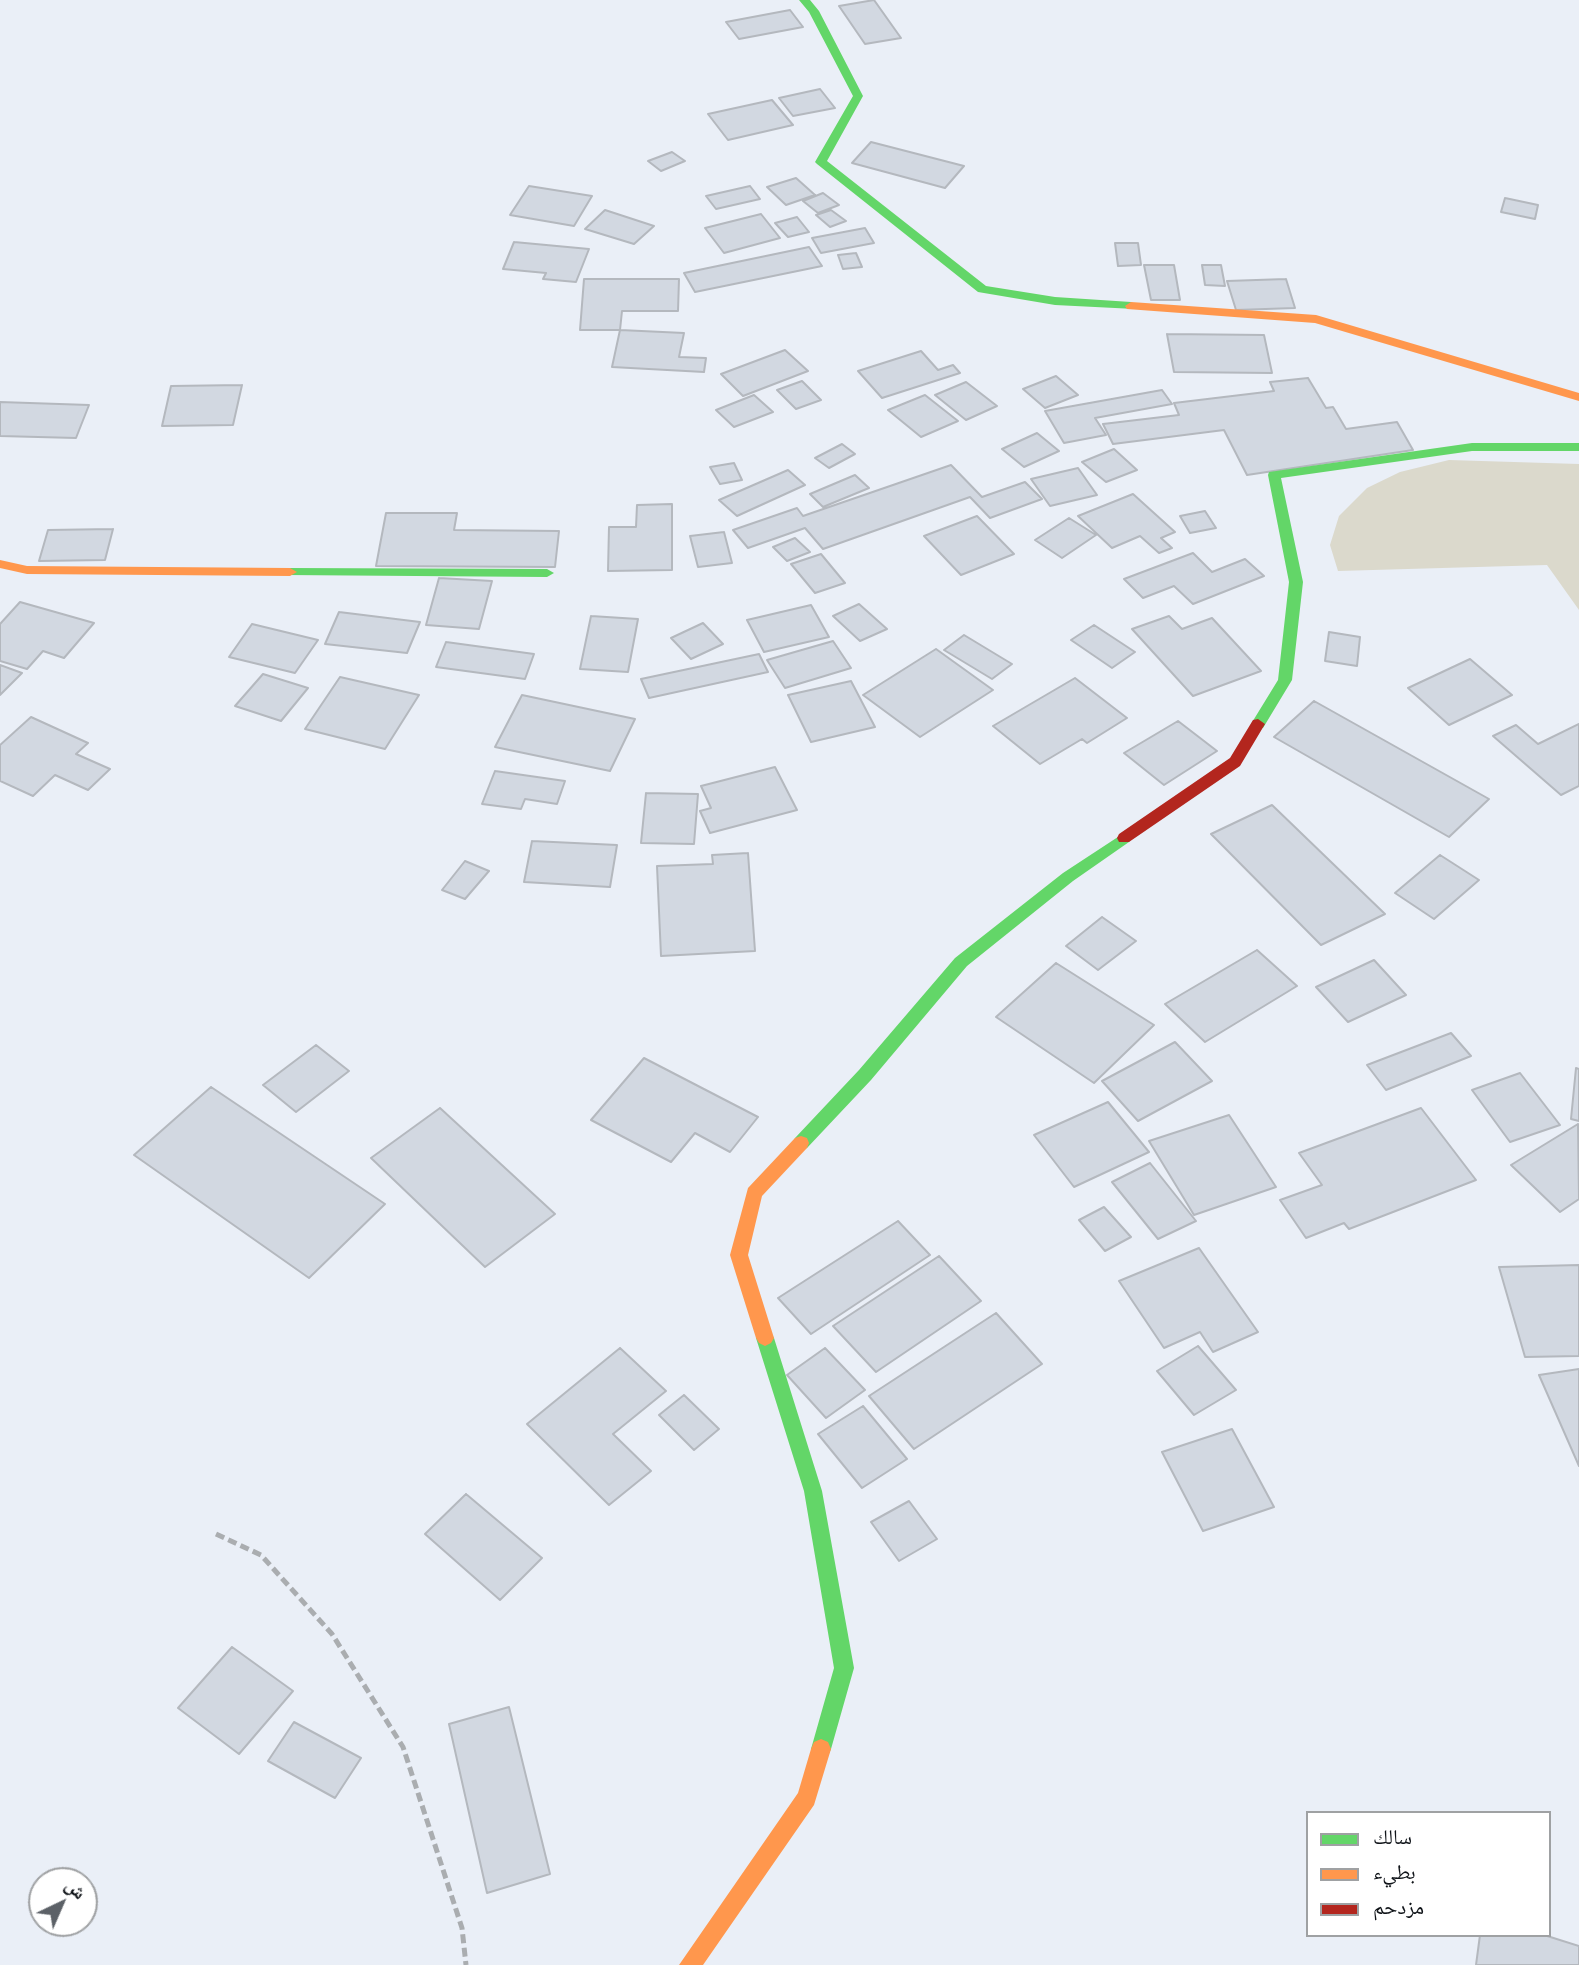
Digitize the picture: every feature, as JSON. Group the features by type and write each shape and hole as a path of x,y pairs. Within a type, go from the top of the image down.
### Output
{"street":[{"path":"804,0 814,11 858,96 821,162 982,289 1055,301 1316,319 1579,397"},
{"path":"690,1965 807,1798 844,1668 813,1492 740,1255 754,1193 865,1075 961,962 1068,877 1235,762 1285,680 1296,582 1274,475 1472,447 1579,447"},
{"path":"0,564 27,570 547,573"}],"path":[{"path":"216,1534 261,1555 332,1634 403,1747 462,1928 466,1965"}],"shaded area":[{"path":"1449,460 1579,464 1579,610 1547,565 1338,571 1330,545 1339,516 1367,488 1400,472"}],"building":[{"path":"874,0 901,38 865,44 839,6"},
{"path":"790,10 803,27 739,39 726,22"},
{"path":"820,89 835,108 793,116 779,98"},
{"path":"772,100 793,125 728,140 708,114"},
{"path":"871,142 964,166 945,188 852,163"},
{"path":"672,152 685,161 661,171 648,161"},
{"path":"796,178 815,195 786,205 767,187"},
{"path":"529,186 592,196 574,226 510,215"},
{"path":"750,186 760,199 716,209 706,196"},
{"path":"823,193 839,205 818,213 803,201"},
{"path":"1505,198 1538,205 1535,219 1501,212"},
{"path":"605,210 654,226 634,244 585,229"},
{"path":"831,210 846,221 830,227 816,215"},
{"path":"761,214 780,238 724,253 705,228"},
{"path":"797,217 809,232 788,237 775,223"},
{"path":"865,228 874,243 821,253 812,238"},
{"path":"514,242 589,249 576,282 543,279 546,273 503,269"},
{"path":"1115,243 1138,243 1141,265 1118,266"},
{"path":"809,247 822,266 695,292 684,273"},
{"path":"856,253 862,267 843,269 838,255"},
{"path":"1144,265 1174,265 1180,300 1151,300"},
{"path":"1202,265 1221,265 1225,286 1205,285"},
{"path":"584,279 679,279 678,311 622,311 620,330 580,330"},
{"path":"1286,279 1295,308 1236,310 1227,281"},
{"path":"620,330 684,333 679,357 706,358 704,372 612,367"},
{"path":"1167,334 1264,335 1272,373 1174,372"},
{"path":"785,350 808,371 743,396 721,374"},
{"path":"921,351 938,370 953,365 960,373 882,398 858,371"},
{"path":"1056,376 1078,395 1045,408 1023,389"},
{"path":"1308,378 1326,408 1333,407 1346,429 1397,422 1413,450 1247,475 1224,430 1113,444 1103,424 1179,415 1174,403 1274,391 1270,382"},
{"path":"802,381 821,400 796,409 777,390"},
{"path":"966,382 997,406 966,420 935,395"},
{"path":"242,385 233,425 162,426 171,386"},
{"path":"1162,390 1172,404 1095,418 1106,435 1064,443 1045,411"},
{"path":"754,395 773,412 734,427 716,410"},
{"path":"925,395 958,421 921,437 888,410"},
{"path":"0,402 89,405 76,438 0,436"},
{"path":"1037,433 1059,451 1024,467 1002,449"},
{"path":"842,444 855,454 829,468 815,458"},
{"path":"1114,449 1137,470 1106,482 1082,462"},
{"path":"734,463 742,480 720,484 710,467"},
{"path":"951,465 982,497 1025,482 1042,499 990,518 970,497 823,549 805,528 748,548 733,530 797,508 803,516"},
{"path":"1078,468 1097,495 1050,506 1031,479"},
{"path":"788,470 805,485 737,516 719,500"},
{"path":"855,475 869,488 823,507 810,494"},
{"path":"1133,494 1175,532 1161,538 1172,548 1159,553 1140,536 1112,548 1078,516"},
{"path":"672,504 672,570 608,571 609,527 636,527 637,505"},
{"path":"1205,511 1216,528 1190,533 1180,516"},
{"path":"386,513 457,513 454,530 559,531 555,567 376,566"},
{"path":"977,516 1014,554 961,575 924,536"},
{"path":"1069,518 1096,535 1062,558 1035,540"},
{"path":"113,529 105,560 39,561 48,530"},
{"path":"724,532 732,563 698,567 690,536"},
{"path":"795,538 810,552 787,561 773,547"},
{"path":"1193,553 1212,572 1245,559 1264,576 1193,604 1174,586 1143,598 1124,579"},
{"path":"821,554 845,583 815,593 791,564"},
{"path":"439,578 492,581 479,629 426,625"},
{"path":"20,602 94,623 64,658 43,651 27,669 0,661 0,624"},
{"path":"859,604 887,629 860,641 833,616"},
{"path":"811,605 829,637 764,652 747,620"},
{"path":"339,612 420,622 407,653 325,644"},
{"path":"591,616 638,619 628,672 580,669"},
{"path":"1169,616 1182,629 1212,618 1261,671 1193,696 1132,629"},
{"path":"703,623 723,644 691,659 671,638"},
{"path":"252,624 318,640 295,673 229,657"},
{"path":"1094,625 1135,652 1112,668 1071,640"},
{"path":"1329,632 1360,637 1357,666 1325,661"},
{"path":"964,635 1012,664 992,679 944,650"},
{"path":"833,641 851,668 785,688 767,660"},
{"path":"446,642 534,654 525,679 436,667"},
{"path":"936,649 993,690 920,737 863,695"},
{"path":"759,654 768,672 649,698 641,679"},
{"path":"1470,659 1512,695 1449,725 1408,688"},
{"path":"0,665 22,673 0,695"},
{"path":"263,674 308,688 281,721 235,706"},
{"path":"340,677 419,695 385,749 305,729"},
{"path":"1075,678 1127,718 1087,743 1082,739 1040,764 993,726"},
{"path":"851,681 875,727 811,742 788,695"},
{"path":"522,695 635,719 610,771 495,747"},
{"path":"1314,701 1489,799 1449,837 1274,737"},
{"path":"31,717 88,743 76,754 110,769 88,790 55,775 33,796 0,781 0,745"},
{"path":"1178,721 1217,751 1164,785 1124,753"},
{"path":"1579,724 1579,786 1561,795 1493,736 1516,725 1538,744"},
{"path":"775,767 797,810 710,833 700,811 711,808 701,786"},
{"path":"495,771 565,781 557,804 525,799 521,809 482,804"},
{"path":"646,793 698,794 694,844 641,843"},
{"path":"1272,805 1385,914 1321,945 1211,834"},
{"path":"532,841 617,845 610,887 524,882"},
{"path":"748,853 755,951 661,956 657,866 713,864 712,855"},
{"path":"1440,855 1479,880 1434,919 1395,893"},
{"path":"465,861 489,871 465,899 442,890"},
{"path":"1102,917 1136,941 1098,970 1066,946"},
{"path":"1257,950 1297,986 1205,1042 1165,1004"},
{"path":"1374,960 1406,995 1348,1022 1316,987"},
{"path":"1056,963 1154,1025 1094,1083 996,1017"},
{"path":"1451,1033 1471,1056 1386,1090 1367,1065"},
{"path":"1175,1042 1212,1081 1138,1121 1102,1081"},
{"path":"316,1045 349,1071 296,1112 263,1085"},
{"path":"644,1058 758,1117 730,1152 695,1133 671,1162 591,1120"},
{"path":"1576,1068 1579,1069 1579,1121 1571,1119"},
{"path":"1520,1073 1560,1125 1510,1142 1472,1090"},
{"path":"211,1087 385,1204 309,1278 134,1155"},
{"path":"1108,1102 1149,1152 1074,1187 1034,1135"},
{"path":"440,1108 555,1214 485,1267 371,1158"},
{"path":"1421,1108 1476,1180 1349,1229 1344,1223 1306,1238 1280,1200 1322,1185 1299,1153"},
{"path":"1229,1115 1276,1187 1194,1215 1149,1141"},
{"path":"1578,1124 1579,1199 1560,1212 1511,1165"},
{"path":"1150,1163 1196,1221 1158,1239 1112,1182"},
{"path":"1104,1207 1131,1237 1105,1251 1079,1220"},
{"path":"898,1221 930,1255 811,1334 778,1298"},
{"path":"1199,1248 1258,1332 1213,1352 1200,1332 1164,1348 1119,1281"},
{"path":"939,1256 981,1301 876,1372 833,1326"},
{"path":"1579,1265 1579,1356 1525,1357 1499,1267"},
{"path":"996,1313 1042,1364 914,1449 869,1396"},
{"path":"1198,1346 1236,1390 1194,1415 1157,1371"},
{"path":"620,1348 666,1391 613,1434 651,1471 609,1505 527,1424"},
{"path":"825,1348 865,1390 826,1418 787,1375"},
{"path":"1579,1369 1579,1466 1539,1375"},
{"path":"684,1395 719,1429 694,1450 659,1415"},
{"path":"863,1406 907,1459 862,1488 818,1434"},
{"path":"1232,1429 1274,1507 1203,1531 1162,1452"},
{"path":"466,1494 542,1558 500,1600 425,1534"},
{"path":"909,1501 937,1539 899,1561 871,1522"},
{"path":"232,1647 293,1691 239,1754 178,1708"},
{"path":"509,1707 550,1874 487,1893 449,1724"},
{"path":"294,1722 361,1758 335,1798 268,1761"},
{"path":"1480,1937 1550,1937 1579,1946 1579,1965 1476,1965"}],"traffic: fast":[{"path":"804,0 814,11 858,96 821,162 982,289 1055,301 1131,306"},
{"path":"1258,724 1285,680 1296,582 1274,475 1472,447 1579,447"},
{"path":"290,572 547,573"},
{"path":"801,1143 865,1075 961,962 1068,877 1124,838"},
{"path":"765,1338 813,1491 844,1668 821,1749"}],"traffic: slow":[{"path":"1131,306 1316,319 1579,397"},
{"path":"0,564 27,570 290,572"},
{"path":"765,1338 739,1255 754,1193 801,1143"},
{"path":"690,1965 807,1798 821,1749"}],"traffic: jam":[{"path":"1124,838 1235,762 1258,724"}]}
